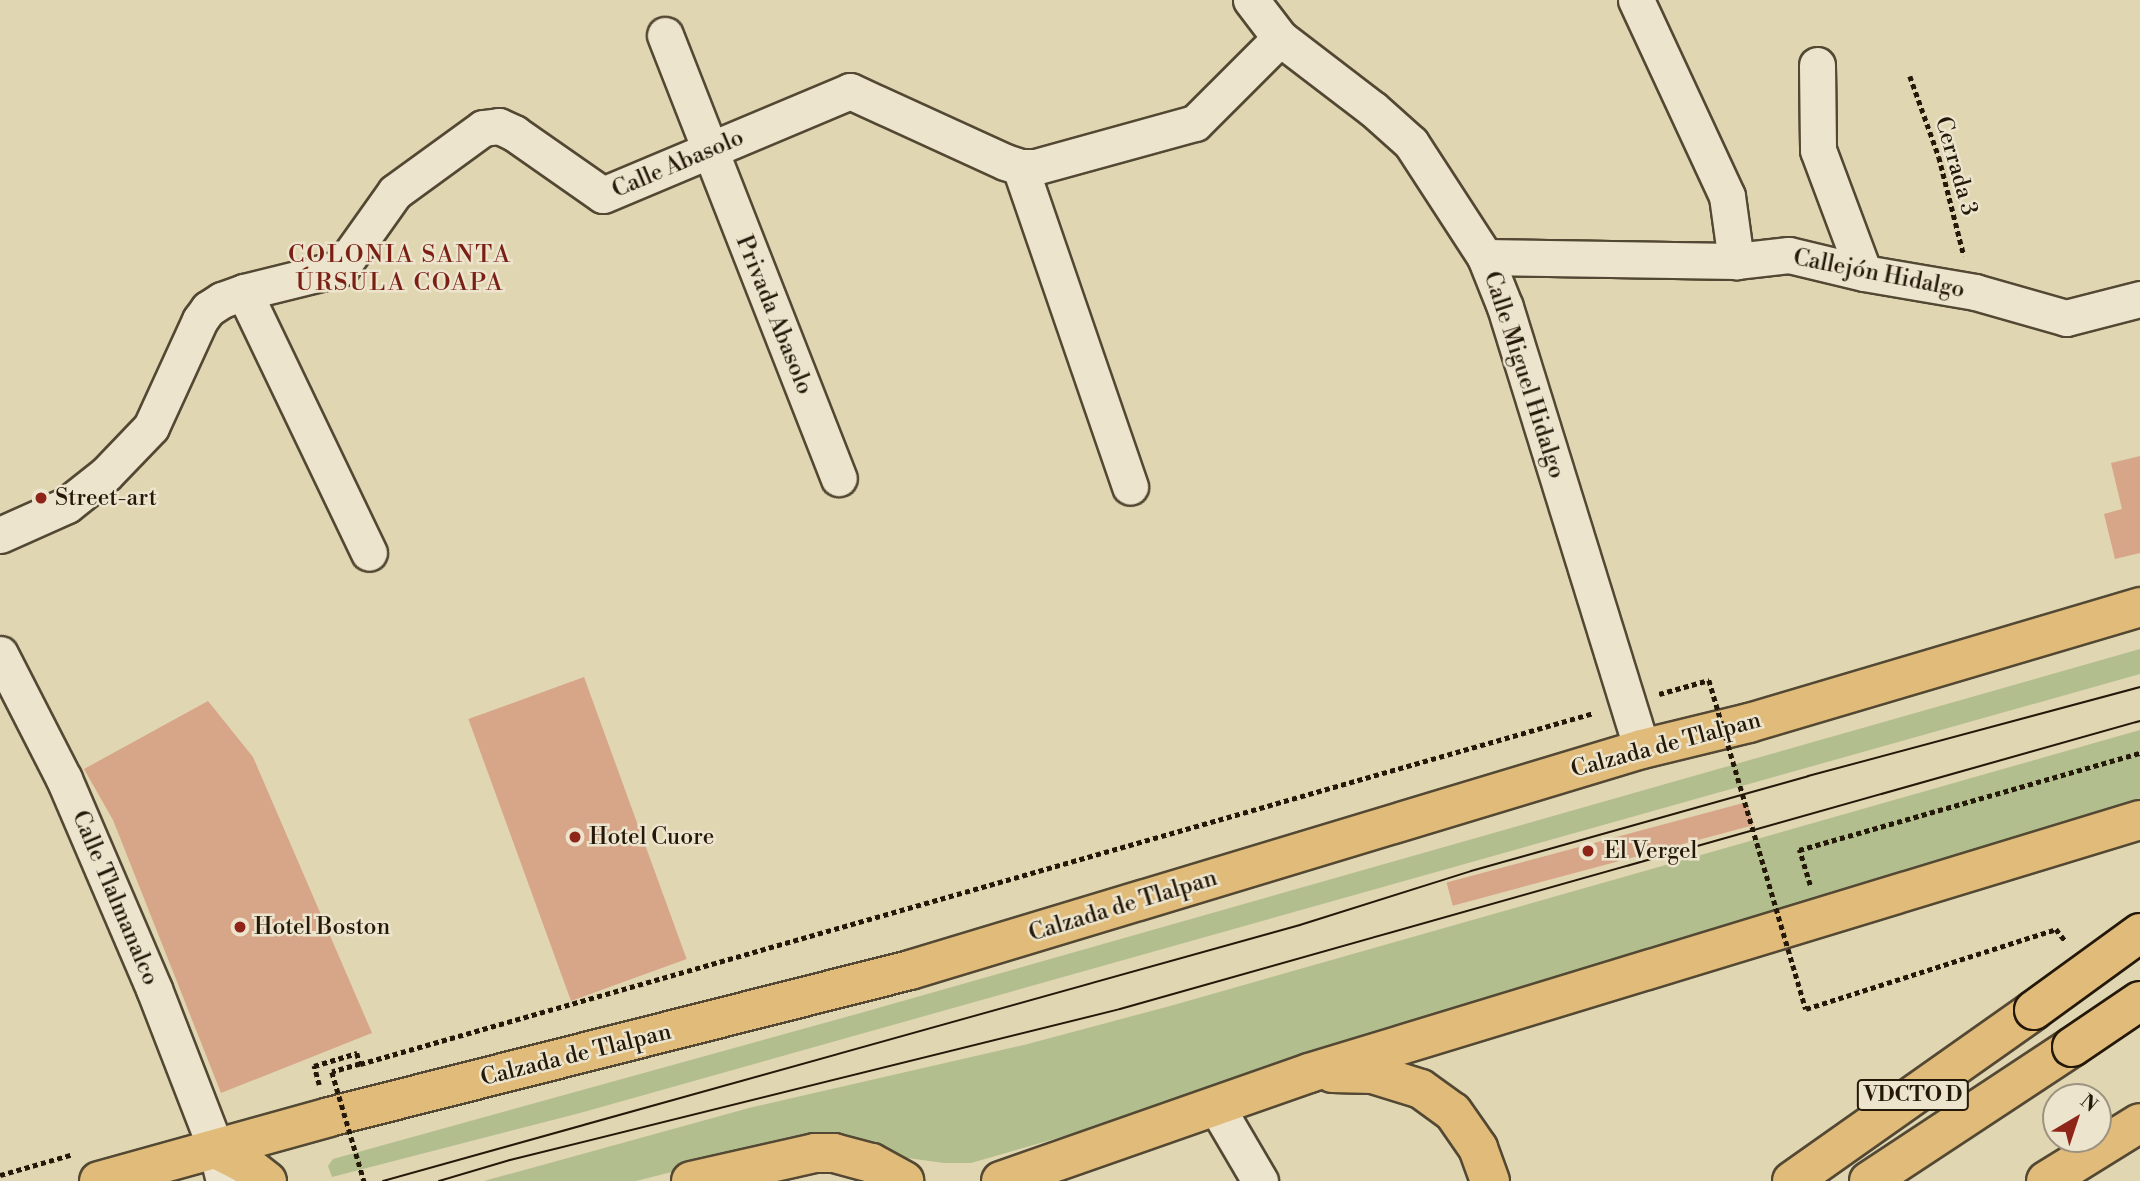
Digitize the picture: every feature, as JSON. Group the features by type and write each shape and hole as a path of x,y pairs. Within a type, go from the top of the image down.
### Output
{"main road":[{"name":"Calzada de Tlalpan","path":"99,1181 220,1165 910,970 1642,749 1749,723 2140,607"},
{"path":"1001,1181 1309,1073 2140,820"},
{"name":"VDCTO D","path":"1792,1181 2140,933"},
{"name":"VDCTO D","path":"1869,1181 2140,1001"},
{"path":"1309,1073 1373,1074 1421,1089 1453,1112 1478,1148 1490,1181"},
{"path":"2046,1181 2140,1123"},
{"path":"691,1181 815,1153 834,1153 872,1163 904,1181"},
{"path":"220,1165 245,1164 267,1181"}],"street":[{"name":"Calle Miguel Hidalgo","path":"1251,0 1280,38 1373,109 1411,143 1485,257 1509,320 1642,749"},
{"path":"1636,0 1727,196 1736,261"},
{"name":"Privada Abasolo","path":"665,35 839,478"},
{"path":"1130,487 1020,167 1035,167 1195,123 1280,38"},
{"path":"1817,65 1818,150 1864,273"},
{"name":"Calle Abasolo","path":"0,535 68,505 106,474 151,427 200,320 208,309 222,300 244,292 341,268 395,192 483,128 499,126 514,133 603,195 850,91 1020,167"},
{"name":"Callejón Hidalgo","path":"1485,257 1736,261 1788,255 1864,273 1975,292 2066,318 2140,299"},
{"path":"244,292 369,553"},
{"name":"Calle Tlalmanalco","path":"0,654 64,779 154,989 220,1165"},
{"path":"1216,1106 1260,1181"}],"path":[{"name":"Cerrada 3","path":"1910,76 1939,157 1954,225 1967,266"},
{"path":"364,1181 332,1072 1709,680 1807,1009 2056,929 2073,950"},
{"path":"1813,897 1799,850 2140,753"},
{"path":"1777,909 1789,905"},
{"path":"320,1086 314,1066 357,1053 360,1064"}],"green space":[{"path":"2140,649 2140,674 580,1113 332,1177 328,1166 333,1159 864,1012"},
{"path":"2140,730 2140,803 1145,1113 971,1163 944,1163 791,1142 636,1181 484,1181 749,1108 1024,1045 1170,1006"}],"building":[{"path":"2140,456 2140,553 2115,559 2104,514 2122,509 2111,463"},
{"name":"Hotel Cuore","path":"584,677 687,959 571,1001 468,719"},
{"name":"Hotel Boston","path":"208,701 253,757 372,1033 221,1093 113,820 84,769"},
{"path":"1747,802 1753,825 1453,906 1447,882"}],"tram line":[{"path":"383,1181 1300,925 1471,871 1808,776 2140,687"},
{"path":"439,1181 510,1160 1120,1009 2140,721"}],"place":[{"name":"Street-art","path":"41,498"},
{"name":"Hotel Cuore","path":"575,837"},
{"name":"El Vergel","path":"1588,851"},
{"name":"Hotel Boston","path":"240,927"}],"district":[{"name":"COLONIA SANTA ÚRSULA COAPA","path":"400,270"}]}
